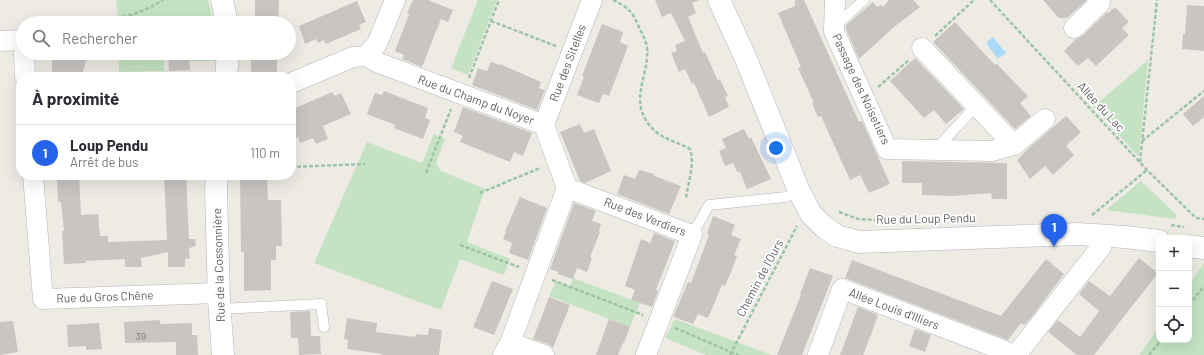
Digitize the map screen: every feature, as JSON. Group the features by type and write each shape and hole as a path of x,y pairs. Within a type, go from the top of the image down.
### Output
{"street":[{"path":"222,0 226,16"},
{"path":"296,81 353,57 366,56 377,44 395,0"},
{"name":"Rue des Sitelles","path":"544,125 592,0"},
{"name":"Rue du Loup Pendu","path":"719,0 746,59 799,191 811,214 823,226 837,236 859,242 1078,234 1101,225 1162,233"},
{"name":"Passage des Noisetiers","path":"835,0 834,31 887,149 992,152 1014,145 1045,119"},
{"path":"1074,28 1100,3 1097,0"},
{"path":"0,41 16,40"},
{"path":"922,48 1014,145"},
{"name":"Rue du Champ du Noyer","path":"366,56 379,64 544,125 567,188"},
{"path":"24,60 25,72"},
{"path":"226,72 227,60"},
{"name":"Rue du Gros Chêne","path":"33,180 43,299 219,301"},
{"name":"Rue de la Cossonnière","path":"217,180 219,301 223,355"},
{"path":"544,355 507,349 567,188"},
{"name":"Rue des Verdiers","path":"567,188 692,235 646,355"},
{"path":"1016,355 1101,247 1101,225"},
{"path":"1192,238 1204,248"},
{"name":"Allée Louis d'Illiers","path":"818,355 842,289 1003,350 1012,355"}],"lane":[{"path":"834,27 864,0"},
{"path":"935,150 977,106"},
{"path":"692,235 708,205 786,197 799,191"},
{"path":"219,301 321,304 324,327"}],"path":[{"path":"127,16 149,9 163,0"},
{"path":"426,173 499,0"},
{"path":"613,0 628,8 633,14 647,48 640,96 641,110 646,120 654,131 664,138 690,149 692,155 692,165 686,198"},
{"name":"Allée du Lac","path":"990,0 1147,170 1196,218 1204,219"},
{"path":"1140,162 1157,0"},
{"path":"491,21 571,52"},
{"path":"1142,141 1204,91"},
{"path":"480,193 557,161"},
{"path":"296,167 365,164"},
{"path":"1085,215 1092,215 1147,170"},
{"name":"Rue du Loup Pendu","path":"835,210 858,219 878,221"},
{"name":"Chemin de l'Ours","path":"731,354 799,222 811,214"},
{"path":"1092,215 1101,225"},
{"path":"1162,233 1180,235"},
{"path":"460,246 536,273 659,321 731,354 738,355"},
{"path":"1192,300 1204,286"},
{"path":"1149,355 1159,343"}],"green space":[{"path":"116,0 208,0 212,16 132,16 118,16"},
{"path":"478,0 497,0 468,75 451,68"},
{"path":"118,60 164,60 164,71 119,72"},
{"path":"216,60 216,61 189,61"},
{"path":"1148,60 1139,157 1093,107"},
{"path":"434,134 445,139 436,163 441,171 485,189 467,242 510,259 504,275 460,259 441,310 314,263 367,142 422,163"},
{"path":"1141,181 1177,215 1175,219 1106,210"},
{"path":"1204,263 1204,355 1139,355 1156,331 1156,343 1192,343 1192,281"},
{"path":"573,278 640,303 630,327 549,296 556,281 570,286"},
{"path":"675,319 772,355 706,355 665,338"}],"water":[{"path":"993,37 1006,53 998,59 986,43"}],"building":[{"path":"255,0 279,0 278,16 255,16"},
{"path":"413,0 428,0 453,10 448,22 441,19 422,67 402,59 404,55 395,51 409,14 407,13"},
{"path":"655,0 699,0 692,3 696,13 688,17 703,53 705,52 718,81 720,79 728,96 725,97 729,107 709,117 694,83 692,84 685,69 679,72 671,53 677,51 675,45 685,41 671,13 662,17"},
{"path":"795,0 804,0 859,122 862,121 890,184 869,193 860,175 850,180 821,116 818,117 812,103 814,103 798,68 801,67 778,13 795,6"},
{"path":"889,0 913,0 920,7 894,27 859,59 846,29 846,25 873,2 877,7 881,5 883,7"},
{"path":"1043,0 1086,1 1067,18 1059,18"},
{"path":"357,1 366,22 359,25 361,29 326,44 324,40 318,43 316,39 305,44 299,26"},
{"path":"1187,5 1204,6 1204,51 1182,49 1183,34 1185,34"},
{"path":"1115,7 1129,22 1122,28 1129,35 1096,66 1088,58 1078,66 1064,51 1107,12 1108,13"},
{"path":"955,22 995,65 997,64 1028,96 1020,103 1031,116 1015,129 933,42"},
{"path":"602,24 623,32 620,42 628,46 609,96 603,94 599,103 577,95 584,77 582,76"},
{"path":"915,58 964,109 946,124 934,110 924,118 890,81"},
{"path":"52,60 86,60 83,72 52,72"},
{"path":"168,60 189,60 190,70 169,71"},
{"path":"251,60 277,60 277,72 251,72"},
{"path":"491,62 500,64 541,82 539,88 545,90 537,110 472,85 478,68 487,71"},
{"path":"384,91 428,108 425,118 430,120 423,139 394,128 395,125 367,114 375,93 382,95"},
{"path":"332,92 335,96 341,93 351,114 323,126 328,139 316,144 313,138 300,143 298,137 296,138 296,108"},
{"path":"1204,96 1204,117 1193,126 1183,114"},
{"path":"463,107 532,133 523,156 514,152 510,162 460,142 463,136 454,132"},
{"path":"1066,116 1081,132 1066,146 1074,155 1053,175 1045,166 1030,179 1017,160"},
{"path":"580,124 584,133 594,129 611,171 585,183 580,181 560,132"},
{"path":"744,129 749,139 751,137 771,179 747,189 740,172 737,172 733,163 725,166 719,151 726,148 722,139"},
{"path":"902,161 1007,163 1007,199 992,199 991,193 952,196 922,195 922,183 902,183"},
{"path":"639,170 654,174 654,176 681,186 669,214 617,194 624,175 635,179"},
{"path":"57,180 79,180 81,215 98,214 100,236 108,236 108,242 167,240 164,180 186,180 189,239 195,239 196,246 189,248 190,258 185,259 185,267 168,267 168,252 141,258 142,267 125,267 125,259 64,264 62,231 64,231 61,202 58,202"},
{"path":"240,180 267,180 268,200 281,200 282,246 276,246 276,260 271,260 271,290 244,291 244,252 241,252"},
{"path":"520,197 547,208 528,260 509,253 512,243 503,239"},
{"path":"574,203 596,211 592,221 601,224 600,232 590,257 592,258 587,272 577,268 573,279 558,274 558,272 550,269"},
{"path":"713,216 735,225 731,235 741,239 734,255 737,256 731,272 725,286 722,285 708,318 698,314 693,324 674,317 674,315 688,282 691,283 709,235 707,234"},
{"path":"654,233 675,241 656,290 658,291 652,307 631,300 635,290 625,286 641,239 650,243"},
{"path":"1139,258 1156,271 1156,276 1094,355 1077,355 1048,332 1058,320 1080,337 1099,311 1079,294 1089,281 1110,296"},
{"path":"1046,259 1064,274 1031,318 1024,325 1021,323 1008,340 845,278 852,260 1001,316"},
{"path":"810,268 833,276 802,355 777,355 801,295 800,294"},
{"path":"492,281 513,289 494,335 473,327"},
{"path":"549,297 570,305 553,348 548,344 533,339"},
{"path":"858,307 878,315 872,332 863,355 840,355"},
{"path":"310,311 311,336 320,336 321,354 299,355 298,338 291,338 290,312"},
{"path":"347,318 377,323 376,332 415,337 416,334 428,335 429,328 442,330 439,355 381,355 382,354 347,349 348,340 344,339"},
{"path":"609,319 630,327 618,355 596,355"},
{"path":"160,320 160,324 192,323 192,335 197,335 198,355 176,355 176,342 125,343 124,322"},
{"path":"13,321 18,352 0,355 0,322"},
{"path":"99,323 102,349 86,350 86,346 68,347 67,325"},
{"path":"915,329 931,335 925,352 909,346"}],"place":[{"name":"Loup Pendu","path":"1054,247"}]}
